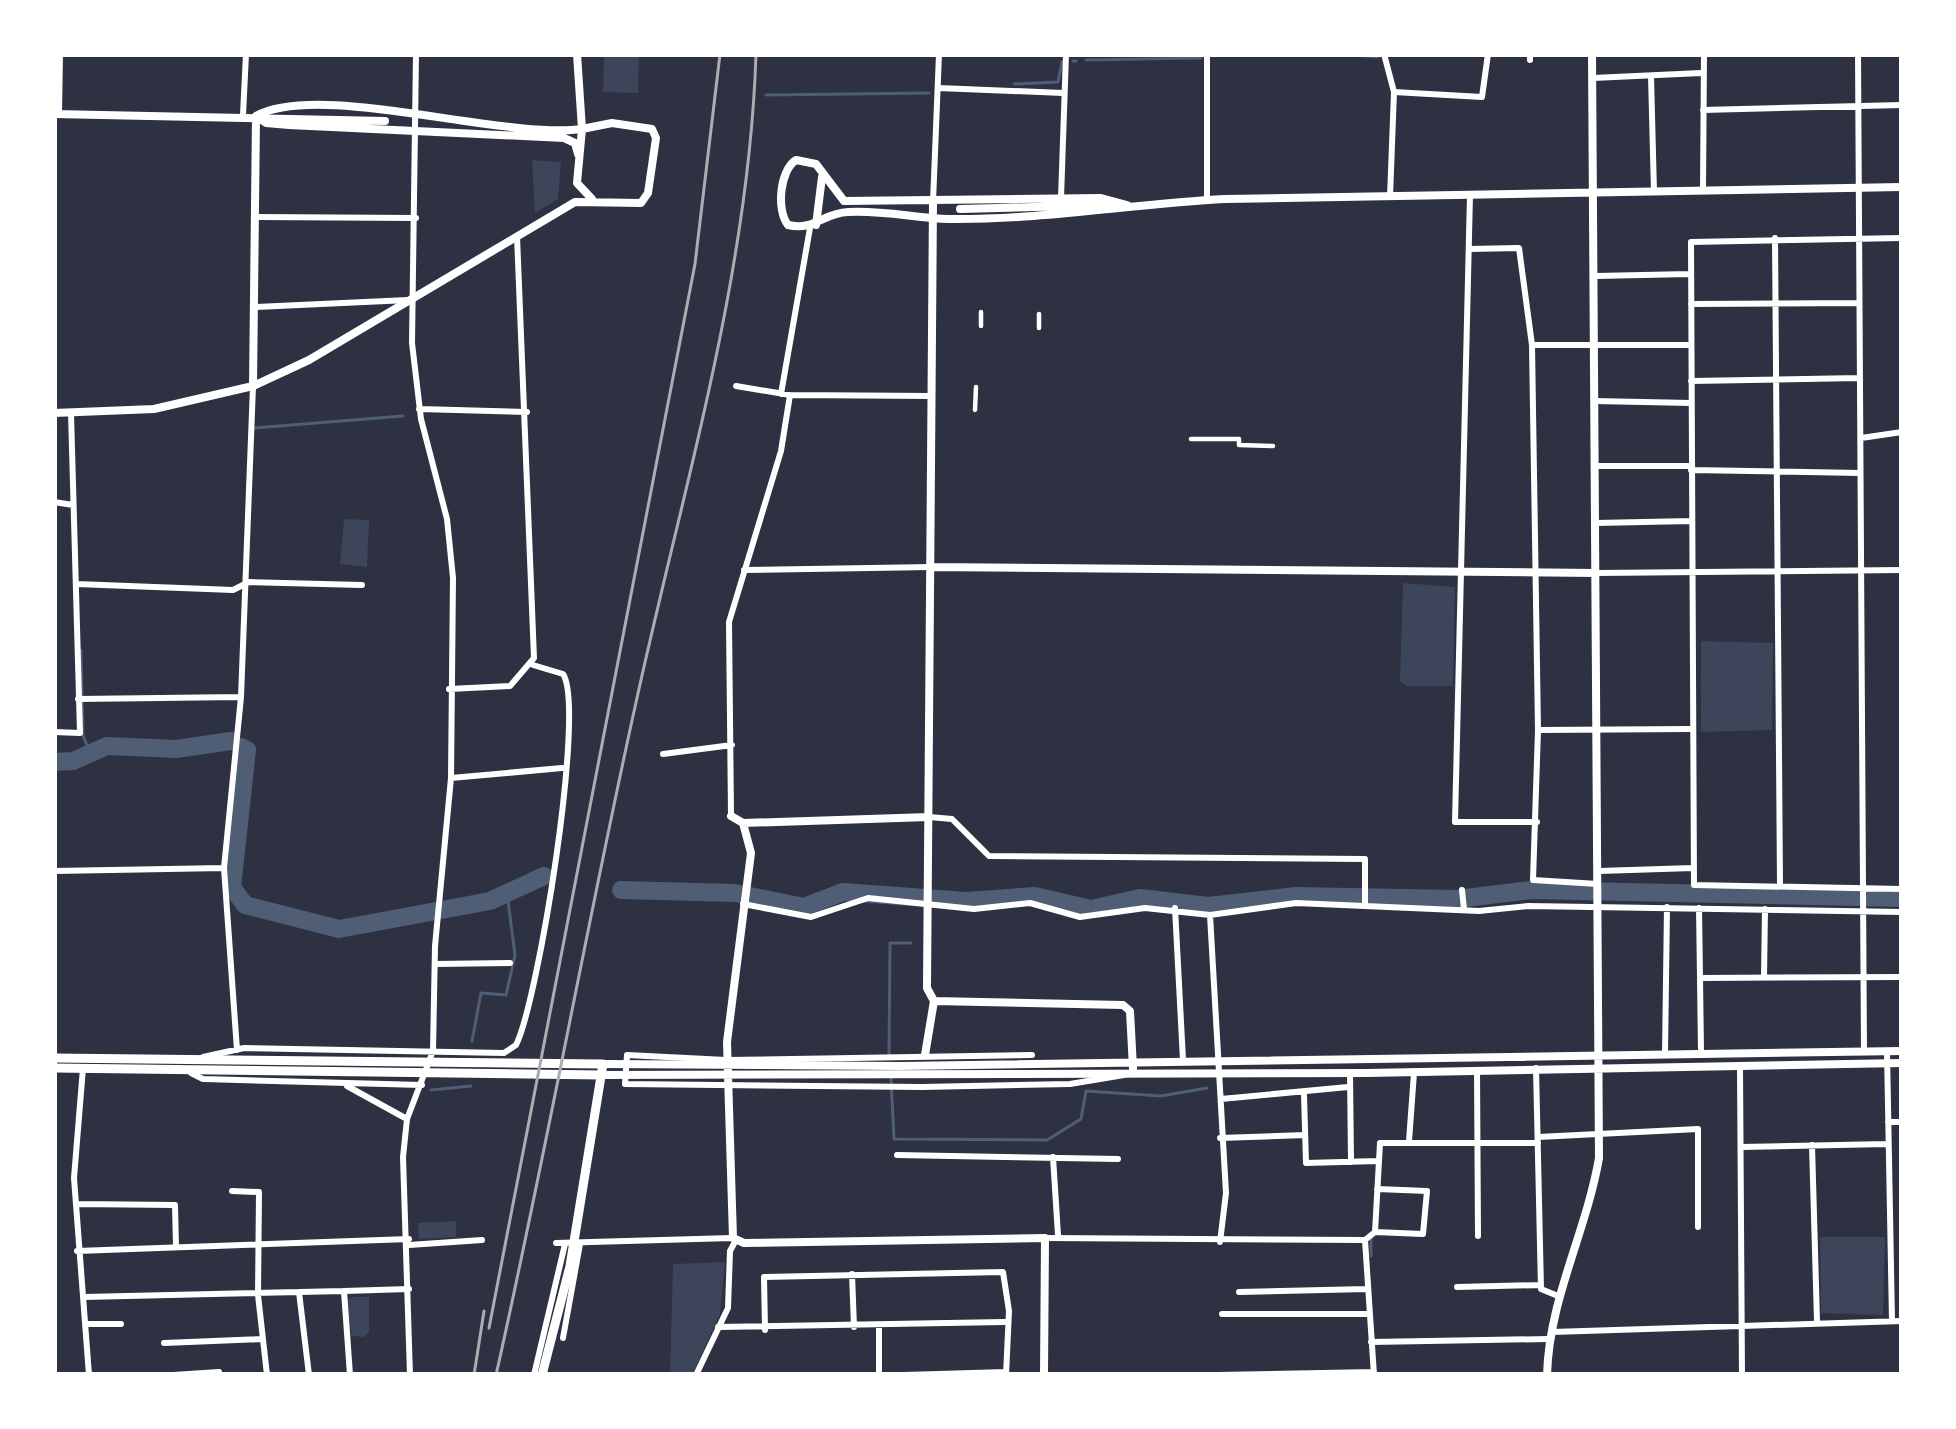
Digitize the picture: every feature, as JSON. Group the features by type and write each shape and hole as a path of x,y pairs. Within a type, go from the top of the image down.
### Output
{"main road":[{"path":"54,1058 188,1066 602,1069 565,1293 538,1375"},
{"path":"54,1068 83,1063"}],"street":[{"path":"60,54 56,114 385,121"},
{"path":"243,115 246,54"},
{"path":"410,1375 407,1119 433,1051 435,964 451,778 451,546 419,409 412,300 416,54"},
{"path":"577,54 582,129 578,165"},
{"path":"925,1055 934,1001 927,988 933,202 939,54"},
{"path":"1061,199 1066,54"},
{"path":"1207,54 1207,200"},
{"path":"1384,54 1394,92 1390,197"},
{"path":"1394,92 1483,97 1488,54"},
{"path":"1547,1375 1548,1335 1587,1218 1598,1158 1592,54"},
{"path":"1703,190 1704,54"},
{"path":"1858,54 1864,1052"},
{"path":"1593,78 1702,73"},
{"path":"1651,76 1654,192"},
{"path":"938,88 1063,93"},
{"path":"1703,110 1902,105"},
{"path":"54,413 154,409 253,386 412,300 575,202 592,199 636,205 645,200 656,138 650,128 608,123 582,129 274,106 256,116"},
{"path":"256,116 266,123 569,139 577,147 578,186 592,199"},
{"path":"237,1050 224,868 241,698 256,307 256,116"},
{"path":"796,160 813,162 844,201 1061,199 1127,205 1074,215 933,217 845,212 813,226 788,225 781,216 786,170 796,160"},
{"path":"822,176 781,451 729,622 731,816 743,823 952,819 989,856 1365,859 1365,900"},
{"path":"960,209 1902,187"},
{"path":"1471,195 1455,822 1537,822"},
{"path":"255,217 416,218"},
{"path":"517,236 533,664"},
{"path":"1774,238 1780,885"},
{"path":"1902,238 1690,242 1688,345 1694,884 1902,889"},
{"path":"1469,249 1519,248 1532,345 1538,730 1533,880 1598,884"},
{"path":"1596,276 1689,274"},
{"path":"256,307 412,300"},
{"path":"1691,304 1858,303"},
{"path":"981,312 981,326"},
{"path":"1039,314 1039,328"},
{"path":"1532,345 1688,345"},
{"path":"1691,381 1859,378"},
{"path":"736,386 786,395 934,396"},
{"path":"975,410 976,387"},
{"path":"1594,401 1691,403"},
{"path":"419,409 527,412"},
{"path":"54,732 80,733 71,413"},
{"path":"1861,438 1902,432"},
{"path":"1191,439 1273,446"},
{"path":"1596,466 1860,472"},
{"path":"54,502 74,505"},
{"path":"1596,523 1691,521"},
{"path":"743,570 1902,570"},
{"path":"76,584 233,590 243,584 314,579 362,585"},
{"path":"449,689 502,689 533,664"},
{"path":"188,1066 237,1050 504,1053 520,1039 563,806 571,693 563,674 533,664"},
{"path":"78,699 241,698"},
{"path":"1538,730 1691,729"},
{"path":"664,754 732,746"},
{"path":"451,778 562,768"},
{"path":"696,1375 728,1308 734,1239 726,1060 751,853 743,823"},
{"path":"54,871 224,868"},
{"path":"1599,871 1693,868"},
{"path":"1462,890 1464,909"},
{"path":"744,898 811,917 868,898 974,909 1030,903 1072,917 1175,908 1210,915 1283,904 1365,900 1464,909 1902,912"},
{"path":"1664,1054 1667,907"},
{"path":"1175,908 1183,1060"},
{"path":"1699,908 1701,1052"},
{"path":"1764,977 1765,909"},
{"path":"1210,915 1226,1193 1220,1242"},
{"path":"435,964 510,963"},
{"path":"1700,978 1902,977"},
{"path":"934,1001 1123,1005 1130,1011 1133,1068"},
{"path":"1887,1051 1892,1321"},
{"path":"1032,1055 726,1060 627,1055 625,1084 726,1088 1070,1084 1183,1060 1902,1051"},
{"path":"83,1063 76,1204 89,1375"},
{"path":"602,1069 1133,1068 1220,1074 1902,1063"},
{"path":"188,1066 203,1079 422,1085"},
{"path":"1740,1067 1742,1375"},
{"path":"1536,1069 1540,1286"},
{"path":"1478,1070 1478,1236"},
{"path":"1408,1141 1414,1072"},
{"path":"1350,1073 1351,1162"},
{"path":"346,1084 407,1119"},
{"path":"1220,1099 1304,1095 1348,1087"},
{"path":"1304,1095 1306,1163 1378,1162"},
{"path":"1888,1122 1902,1122"},
{"path":"1375,1232 1380,1142 1538,1140 1597,1132 1698,1130 1698,1227"},
{"path":"1220,1138 1305,1136"},
{"path":"1741,1147 1888,1144"},
{"path":"1812,1145 1817,1322"},
{"path":"897,1155 1118,1160"},
{"path":"1053,1157 1058,1235"},
{"path":"538,1375 560,1244 1058,1235 1220,1242 1365,1240 1375,1232 1423,1234 1427,1192 1377,1189"},
{"path":"232,1191 259,1192 258,1295 268,1375"},
{"path":"76,1204 175,1205 176,1247"},
{"path":"1044,1375 1045,1238"},
{"path":"77,1251 260,1241 482,1240"},
{"path":"1218,1375 1374,1373 1365,1240"},
{"path":"563,1338 580,1244"},
{"path":"1891,1258 1902,1258"},
{"path":"765,1330 764,1277 1004,1271 1009,1311 1004,1322 1006,1374 904,1375"},
{"path":"852,1274 854,1327"},
{"path":"1457,1287 1540,1286 1558,1296"},
{"path":"83,1297 409,1289"},
{"path":"1239,1292 1369,1289"},
{"path":"344,1291 350,1375"},
{"path":"299,1292 309,1375"},
{"path":"1222,1314 1370,1314"},
{"path":"1371,1342 1745,1323 1902,1321"},
{"path":"718,1328 1004,1322"},
{"path":"87,1324 121,1324"},
{"path":"879,1328 879,1375"},
{"path":"164,1343 261,1339"},
{"path":"173,1375 219,1372"}],"shaded area":[{"path":"592,54 639,54 638,93 603,92 604,56"},
{"path":"532,160 561,162 558,199 535,213"},
{"path":"344,519 369,520 367,567 340,564"},
{"path":"1403,583 1455,587 1453,686 1406,686 1400,681"},
{"path":"1701,641 1773,643 1772,730 1701,732"},
{"path":"456,1221 456,1237 419,1239 418,1223"},
{"path":"1820,1237 1885,1237 1883,1315 1821,1313"},
{"path":"725,1262 720,1314 692,1375 670,1375 673,1264"},
{"path":"369,1297 369,1332 364,1337 351,1336 347,1300"}],"waterway":[{"path":"1341,54 1378,57"},
{"path":"1086,60 1201,58"},
{"path":"1014,84 1058,82 1062,62"},
{"path":"766,95 929,93"},
{"path":"254,428 403,416"},
{"path":"81,650 83,736 91,754"},
{"path":"54,762 73,761 107,746 176,749 231,741"},
{"path":"241,747 247,750 232,887 245,905 339,929 490,901 544,876"},
{"path":"621,890 735,893 804,907 843,892 966,901 1035,896 1091,909 1140,898 1208,906 1296,896 1457,899 1531,890 1902,898"},
{"path":"472,1041 481,993 506,995 515,955 507,893"},
{"path":"889,1058 890,943 911,943"},
{"path":"891,1079 894,1139 1047,1140 1081,1119 1086,1091 1161,1096 1207,1088"},
{"path":"431,1090 471,1086"},
{"path":"1371,1238 1371,1256"}],"railway":[{"path":"489,1328 695,264 720,54"},
{"path":"496,1375 617,790 727,301 751,137 756,54"},
{"path":"474,1375 484,1311"}]}
